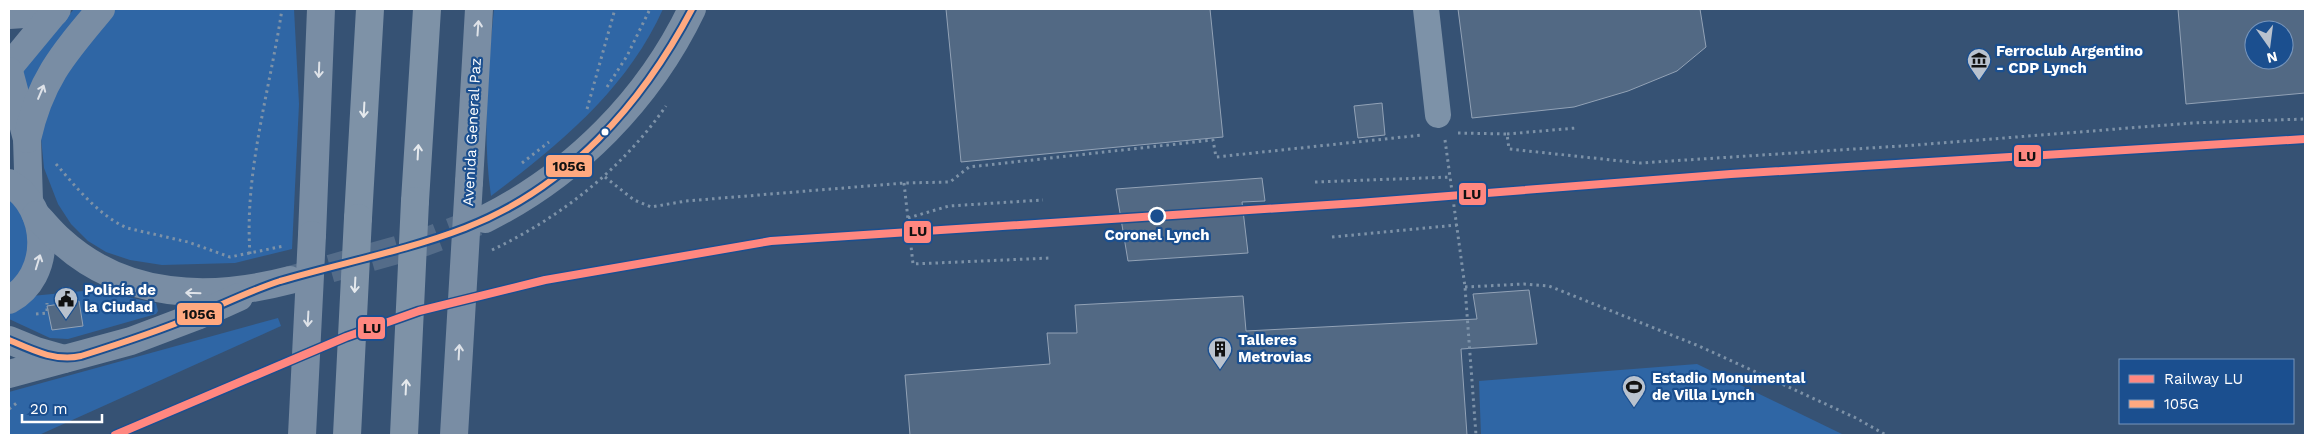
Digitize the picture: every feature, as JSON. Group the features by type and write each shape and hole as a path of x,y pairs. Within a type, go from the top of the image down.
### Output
{"highway":[{"path":"347,435 370,9"},
{"path":"404,435 415,201 427,9"}],"main road":[{"path":"27,139 41,91 60,57 101,9"},
{"name":"Avenida General Paz","path":"454,435 479,9"},
{"path":"485,219 536,191 584,154 609,129 642,90 665,57 692,9"},
{"path":"9,15 56,10"},
{"path":"9,300 25,287 34,274 39,259 42,237 33,208 27,139 9,69 56,10"},
{"path":"302,435 312,235 319,13"},
{"path":"9,183 60,240 89,262 121,278 154,288 190,293 226,292 259,288 290,280"},
{"path":"9,374 131,341 197,316 259,288"},
{"path":"9,340 36,351 64,359"}],"street":[{"path":"1426,9 1441,124"}],"path":[{"path":"54,160 93,205 118,224 188,242 224,256 250,254 248,228 250,192 282,9"},
{"path":"592,105 587,110 615,9"},
{"path":"602,93 627,56 650,9"},
{"path":"1507,134 1510,149 1640,163 1916,145 2192,123 2305,119"},
{"path":"1441,124 1451,177 1465,287 1476,435"},
{"path":"605,178 634,200 651,207 686,201 904,183 950,182 969,167 1213,140 1216,157 1441,124 1507,134 1576,128"},
{"path":"1315,182 1451,177"},
{"path":"904,183 913,264 1050,258"},
{"path":"908,218 949,206 1043,200"},
{"path":"1332,237 1457,225"},
{"path":"1465,287 1524,284 1548,286 1700,346 1856,418 1886,435"}],"shaded area":[{"path":"74,9 87,9 26,97 20,74"},
{"path":"115,9 294,9 299,104 292,249 235,263 162,265 130,260 106,252 88,241 71,224 58,204 44,168 41,138 45,112 78,53"},
{"path":"494,9 663,9 631,65 611,90 566,135 491,196 486,126"},
{"path":"9,193 27,213 33,250 9,290"},
{"path":"94,290 156,303 158,311 156,314 68,339 50,338 9,319 9,304 21,297"},
{"path":"278,318 281,326 39,435 9,435 9,392"},
{"name":"Estadio Monumental de Villa Lynch","path":"1697,364 1844,435 1481,435 1479,381"}],"building":[{"path":"946,9 1210,9 1223,137 961,162"},
{"path":"1458,9 1700,9 1706,47 1677,71 1628,91 1574,107 1472,118"},
{"path":"2178,9 2305,9 2305,93 2186,104"},
{"path":"1382,103 1385,135 1358,138 1354,106"},
{"path":"1262,178 1265,201 1242,202 1248,253 1128,261 1116,189"},
{"name":"Talleres Metrovias","path":"1529,290 1537,344 1461,349 1467,435 910,435 905,375 1050,364 1047,333 1077,333 1075,305 1243,296 1246,331 1477,319 1473,294"},
{"name":"Policía de la Ciudad","path":"79,301 83,326 52,330 47,306"}],"tunnel":[{"path":"290,280 425,242 485,219"}],"rail line":[{"name":"LU","path":"115,435 346,337 419,311 545,280 771,241 1358,203 1731,174 2305,139"}],"transit line":[{"name":"105G","path":"9,340 53,356 81,356 165,328 280,281 442,236 502,211 537,190 569,166 598,139 650,78 692,9"}],"place":[{"name":"Ferroclub Argentino - CDP Lynch","path":"1979,81"},
{"name":"Coronel Lynch","path":"1157,216"},
{"name":"Policía de la Ciudad","path":"66,320"},
{"name":"Talleres Metrovias","path":"1220,370"},
{"name":"Estadio Monumental de Villa Lynch","path":"1634,408"}]}
